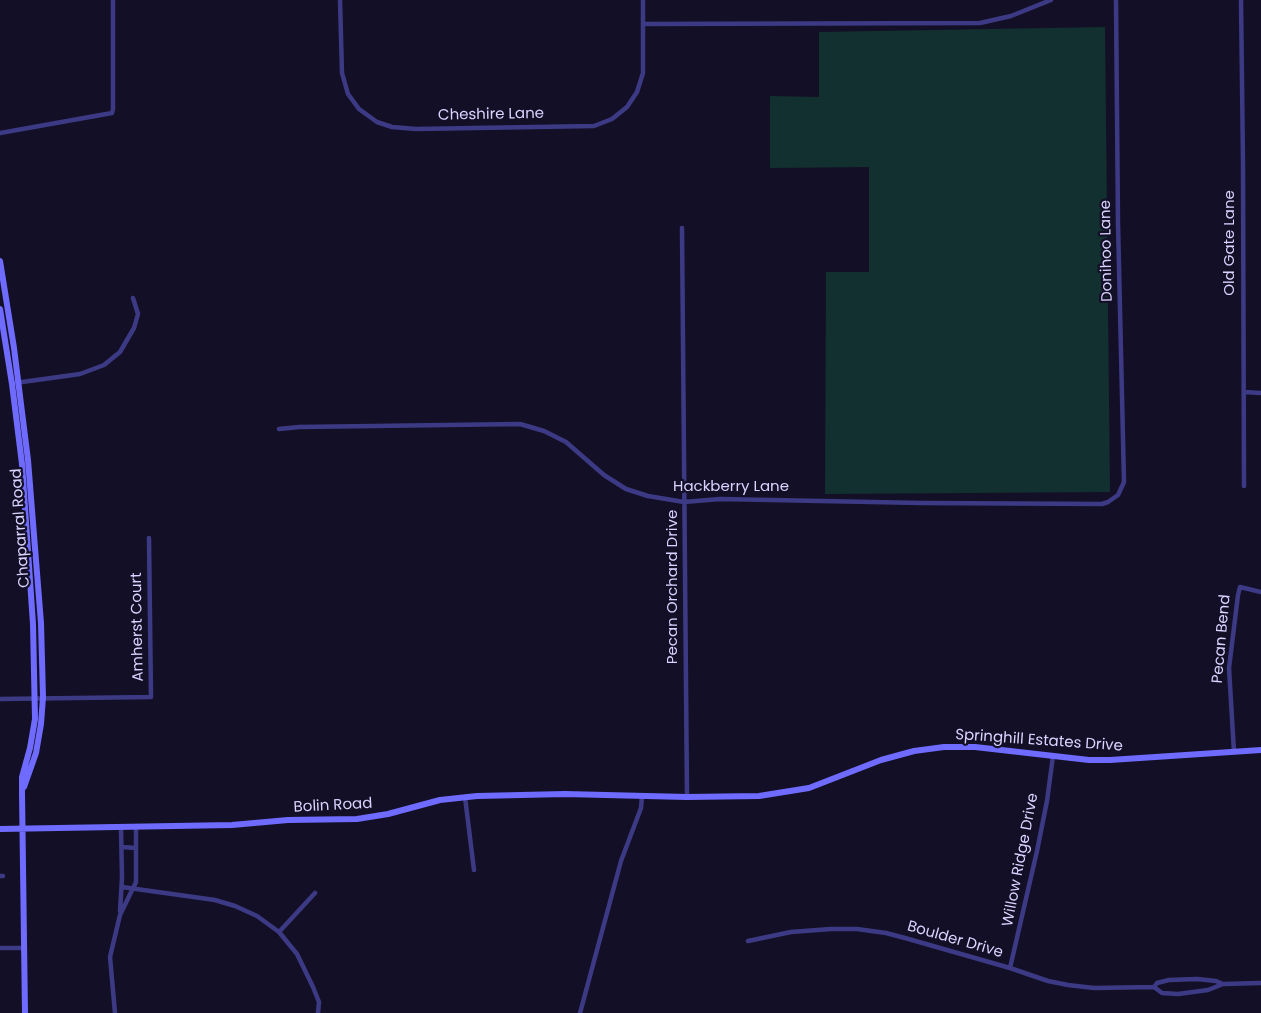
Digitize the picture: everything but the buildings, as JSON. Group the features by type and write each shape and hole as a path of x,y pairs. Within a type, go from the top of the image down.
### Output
{"main road":[{"name":"Chaparral Road","path":"0,261 15,383 33,624 35,719 22,777 25,1013"},
{"name":"Chaparral Road","path":"0,309 28,460 41,624 42,697 38,744 22,793"},
{"name":"Springhill Estates Drive","path":"642,796 749,797 796,791 818,785 881,760 937,747 975,747 1089,760 1129,760 1261,750"},
{"name":"Bolin Road","path":"0,829 232,826 288,820 362,819 433,802 465,797 544,794 642,796"}],"street":[{"path":"0,133 112,112 113,0"},
{"name":"Cheshire Lane","path":"340,0 342,73 348,94 358,109 369,118 385,126 401,128 594,126 612,119 627,107 638,92 643,73 643,0"},
{"path":"643,24 980,22 1011,16 1052,0"},
{"name":"Donihoo Lane","path":"1114,498 1122,490 1124,482 1118,223 1116,0"},
{"name":"Old Gate Lane","path":"1241,0 1244,486"},
{"name":"Pecan Orchard Drive","path":"682,228 687,797"},
{"path":"15,383 80,374 96,369 112,359 126,344 136,324 138,308 133,298"},
{"path":"1244,392 1261,393"},
{"name":"Hackberry Lane","path":"279,429 299,427 520,424 536,428 560,438 576,449 610,479 634,492 684,502 720,499 1102,504 1114,498"},
{"name":"Amherst Court","path":"42,697 151,697 149,538"},
{"name":"Pecan Bend","path":"1234,752 1230,668 1240,587 1261,592"},
{"path":"0,699 42,697"},
{"name":"Willow Ridge Drive","path":"1010,968 1047,802 1053,756"},
{"path":"580,1013 621,861 641,808 642,796"},
{"path":"465,797 474,870"},
{"path":"115,1013 110,957 120,915 122,887 121,828"},
{"path":"120,915 136,882 136,828"},
{"path":"122,848 136,848"},
{"path":"122,887 195,896 225,903 250,912 279,932 296,954 319,1002 318,1013"},
{"path":"279,932 315,893"},
{"name":"Boulder Drive","path":"748,941 791,932 857,929 886,933 1010,968 1048,981 1094,988 1154,987 1162,993 1178,994 1208,990 1223,984"},
{"path":"0,948 24,948"},
{"name":"Boulder Drive","path":"1154,987 1157,983 1180,979 1206,979 1223,984 1261,983"}],"green space":[{"path":"1105,27 1110,492 825,494 826,272 869,272 869,167 770,168 770,96 819,97 819,32"}]}
